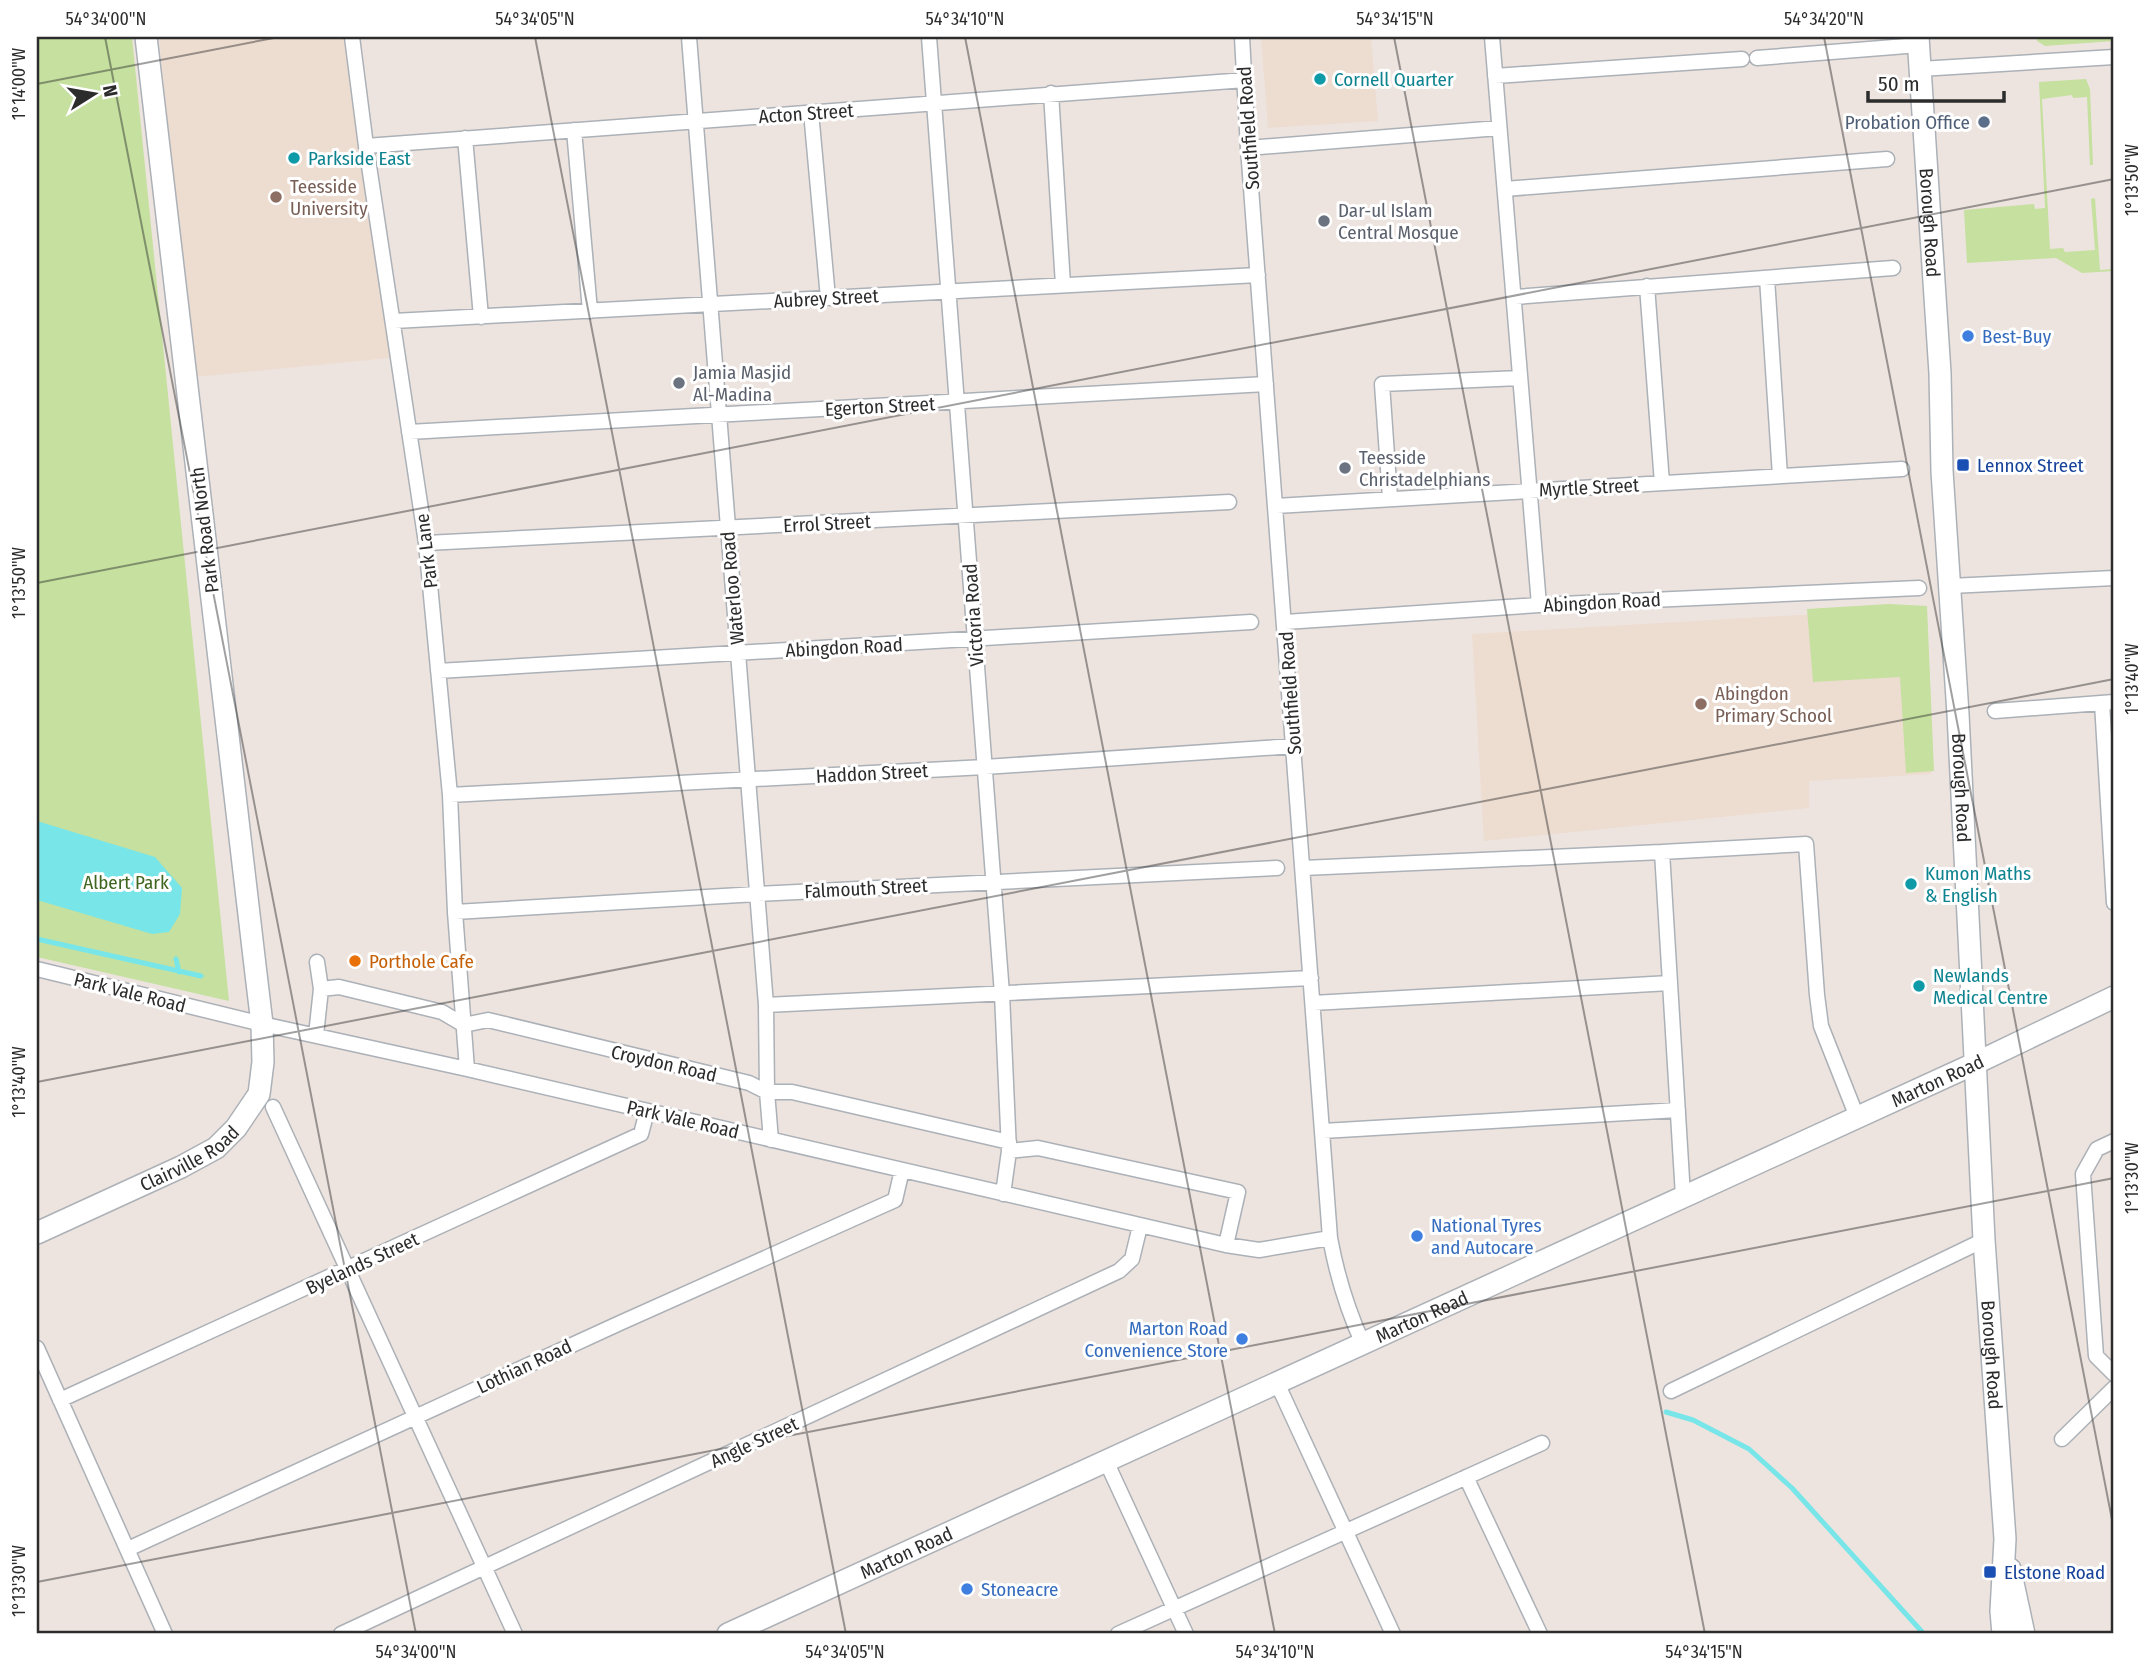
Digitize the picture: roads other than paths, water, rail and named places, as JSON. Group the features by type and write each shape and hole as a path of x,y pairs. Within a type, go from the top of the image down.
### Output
{"street":[{"name":"Park Road North","path":"146,37 262,1024"},
{"name":"Park Lane","path":"352,37 426,543 450,795 455,912 467,1069"},
{"name":"Waterloo Road","path":"689,37 766,1005 766,1092 771,1140"},
{"name":"Victoria Road","path":"929,37 1002,994 1009,1146 1003,1194"},
{"name":"Southfield Road","path":"1242,37 1248,148 1331,1238 1336,1272 1348,1310 1363,1344"},
{"path":"1492,37 1539,605"},
{"path":"1495,76 1750,58 1919,41"},
{"name":"Borough Road","path":"1919,41 1940,373 1942,471 1984,1240 2004,1539 2000,1611 2003,1634"},
{"path":"1920,69 2114,57"},
{"name":"Acton Street","path":"366,146 1245,80"},
{"path":"1051,93 1063,285"},
{"path":"811,112 828,298"},
{"path":"1248,148 1499,128"},
{"path":"574,130 590,311"},
{"path":"465,138 481,317"},
{"path":"1504,189 1887,159"},
{"path":"1515,296 1893,268"},
{"name":"Aubrey Street","path":"394,321 1258,275"},
{"path":"1767,278 1780,476"},
{"path":"1647,286 1662,483"},
{"path":"1390,498 1382,384 1520,378"},
{"name":"Egerton Street","path":"409,432 1266,384"},
{"name":"Myrtle Street","path":"1276,506 1902,469"},
{"name":"Errol Street","path":"426,543 1229,502"},
{"path":"1950,586 2114,578"},
{"name":"Abingdon Road","path":"1284,622 1539,605 1919,587"},
{"name":"Abingdon Road","path":"438,671 1251,622"},
{"path":"1995,711 2108,702 2114,903"},
{"name":"Haddon Street","path":"450,795 985,767 1294,746"},
{"path":"1303,868 1806,844 1816,995 1821,1027 1857,1117"},
{"path":"1662,852 1683,1196"},
{"name":"Falmouth Street","path":"455,912 993,881 1277,868"},
{"path":"316,1035 321,989 317,962"},
{"name":"Park Vale Road","path":"37,970 1226,1245 1259,1250 1331,1238"},
{"path":"766,1005 1311,978"},
{"path":"1313,1003 1670,983"},
{"path":"321,989 340,987 442,1012 464,1025"},
{"name":"Marton Road","path":"728,1634 1976,1063 2114,997"},
{"name":"Croydon Road","path":"464,1025 488,1020 749,1083 766,1092 792,1092 1009,1146 1038,1148 1238,1192 1226,1245"},
{"name":"Clairville Road","path":"37,1233 181,1167 216,1148 236,1128 259,1094 263,1062 262,1024"},
{"path":"273,1107 515,1634"},
{"path":"1323,1131 1678,1110"},
{"name":"Byelands Street","path":"61,1400 641,1134 647,1111"},
{"path":"2114,1141 2097,1149 2083,1174 2096,1356 2114,1374"},
{"name":"Lothian Road","path":"128,1549 895,1200 902,1170"},
{"name":"Angle Street","path":"341,1634 1119,1271 1132,1259 1140,1226"},
{"path":"1671,1391 1984,1240"},
{"path":"37,1348 165,1634"},
{"path":"1277,1383 1393,1634"},
{"path":"2062,1439 2114,1388"},
{"path":"1118,1634 1542,1443"},
{"path":"1106,1461 1186,1634"},
{"path":"1466,1477 1539,1634"},
{"name":"Borough Road","path":"2004,1539 2024,1634"}],"water":[{"path":"37,821 155,857 182,888 180,914 169,932 152,934 37,900"}],"waterway":[{"path":"37,939 201,976"},
{"path":"176,959 179,972"},
{"path":"1666,1412 1693,1420 1749,1449 1792,1488 1924,1634"}],"place":[{"name":"Cornell Quarter","path":"1320,79"},
{"name":"Probation Office","path":"1984,122"},
{"name":"Parkside East","path":"294,158"},
{"name":"Teesside University","path":"276,197"},
{"name":"Dar-ul Islam Central Mosque","path":"1324,221"},
{"name":"Best-Buy","path":"1968,336"},
{"name":"Jamia Masjid Al-Madina","path":"679,383"},
{"name":"Lennox Street","path":"1963,465"},
{"name":"Teesside Christadelphians","path":"1345,468"},
{"name":"Abingdon Primary School","path":"1701,704"},
{"name":"Kumon Maths & English","path":"1911,884"},
{"name":"Porthole Cafe","path":"355,961"},
{"name":"Newlands Medical Centre","path":"1919,986"},
{"name":"National Tyres and Autocare","path":"1417,1236"},
{"name":"Marton Road Convenience Store","path":"1242,1339"},
{"name":"Elstone Road","path":"1990,1572"},
{"name":"Stoneacre","path":"967,1589"}],"park label":[{"name":"Albert Park","path":"126,882"}]}
